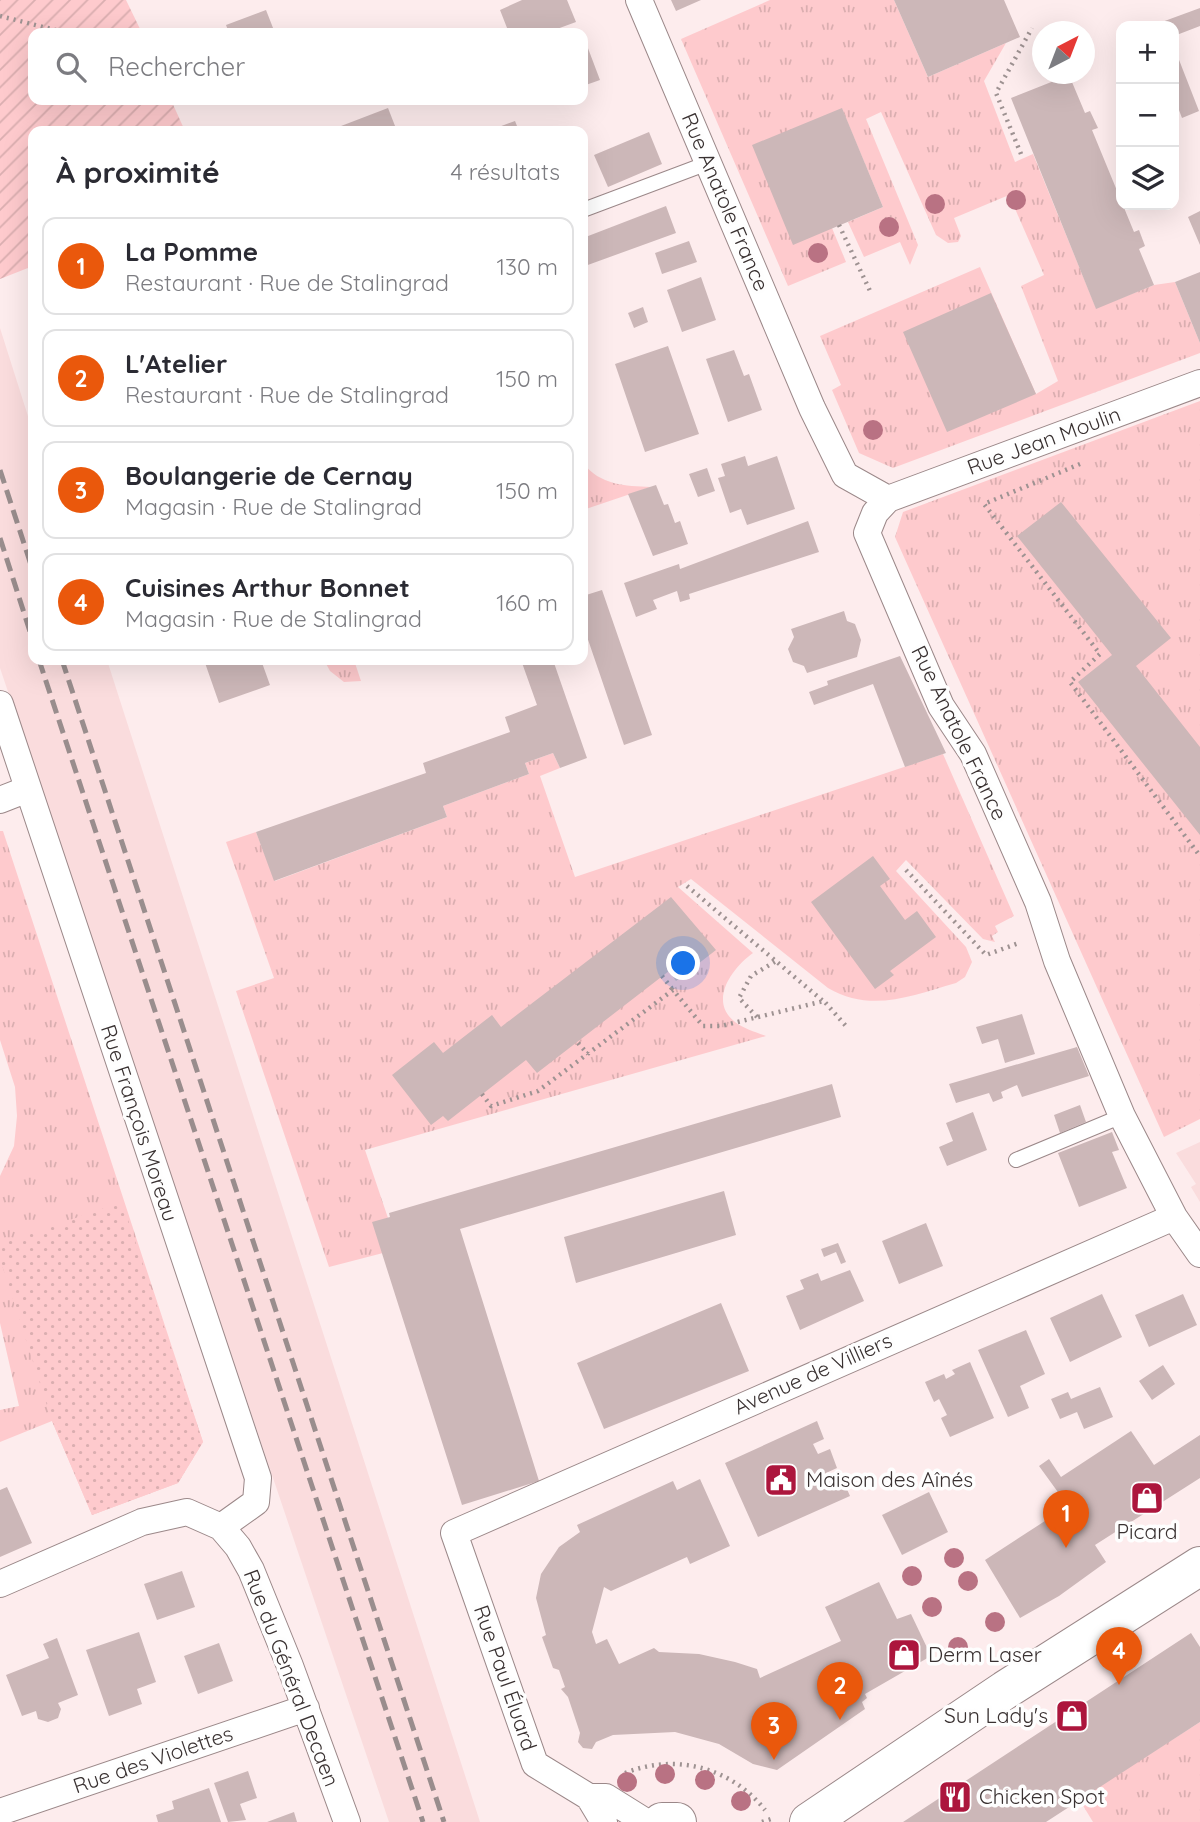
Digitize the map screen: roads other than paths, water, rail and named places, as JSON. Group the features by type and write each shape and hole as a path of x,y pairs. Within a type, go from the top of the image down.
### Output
{"street":[{"name":"Rue Anatole France","path":"639,0 812,408 845,475 888,499 875,513 867,533 941,706 979,766 1038,902 1057,961 1122,1116 1174,1217 1200,1254"},
{"name":"Rue Jean Moulin","path":"888,499 1200,383"},
{"name":"Rue François Moreau","path":"0,704 258,1478 256,1502 221,1527"},
{"path":"0,800 28,789"},
{"name":"Avenue de Villiers","path":"454,1533 1174,1217"},
{"name":"Rue du Général Decaen","path":"0,1584 142,1522 187,1512 221,1527 251,1570 306,1708 347,1822"},
{"name":"Rue Paul Éluard","path":"454,1533 535,1764 589,1797 604,1822"},
{"path":"809,1822 1005,1690 1200,1566"},
{"name":"Rue des Violettes","path":"0,1812 306,1708"},
{"name":"Rue Paul Éluard","path":"589,1797 607,1797 646,1822"},
{"path":"662,1822 677,1822"}],"lane":[{"path":"588,208 708,163"},
{"path":"1016,1160 1122,1116"}],"railway":[{"path":"0,470 28,556"},
{"path":"0,538 28,625"},
{"path":"41,665 423,1822"},
{"path":"64,665 444,1822"}],"place":[{"name":"Maison des Aînés","path":"781,1480"},
{"name":"Picard","path":"1147,1498"},
{"name":"La Pomme","path":"1066,1548"},
{"name":"Derm Laser","path":"904,1655"},
{"name":"Cuisines Arthur Bonnet","path":"1119,1685"},
{"name":"Sun Lady's","path":"1072,1716"},
{"name":"L'Atelier","path":"840,1720"},
{"name":"Boulangerie de Cernay","path":"774,1760"},
{"name":"Chicken Spot","path":"955,1797"}]}
